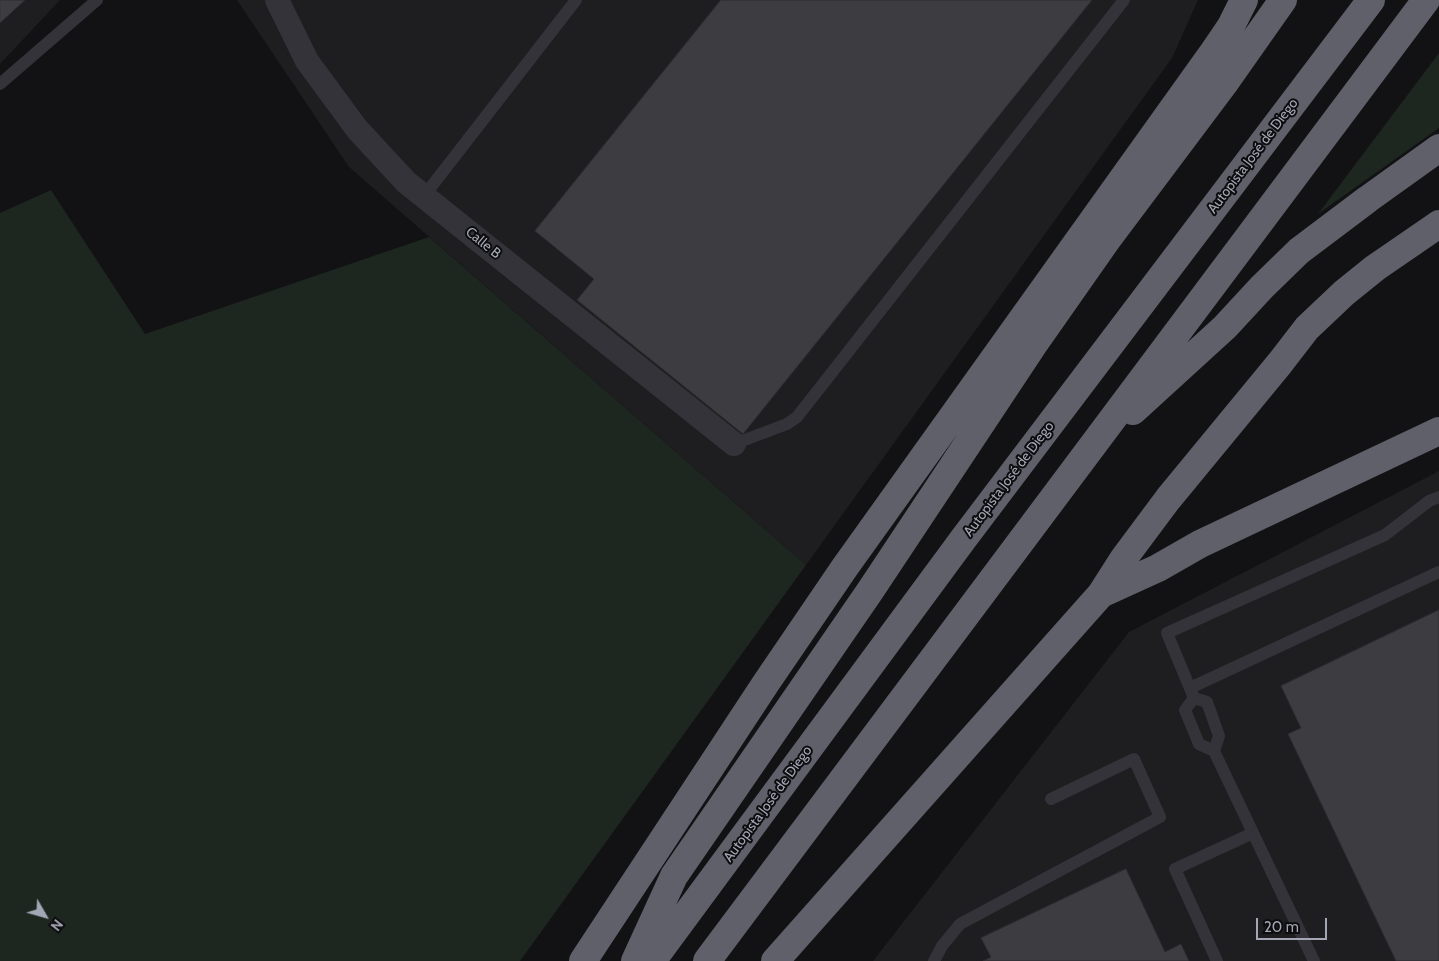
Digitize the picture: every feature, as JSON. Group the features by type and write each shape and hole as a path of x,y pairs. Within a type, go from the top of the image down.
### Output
{"highway":[{"path":"583,961 834,584 1212,54 1231,26 1244,0"},
{"path":"635,961 674,876 870,591 1034,344 1109,237 1226,81 1283,0"},
{"path":"707,961 1426,0"},
{"name":"Autopista José de Diego","path":"652,961 970,530 1368,5"},
{"path":"1084,456 1225,327 1299,251 1439,148"},
{"path":"774,961 1101,594 1124,558 1168,499 1307,328 1344,293 1375,268 1439,224"},
{"path":"1101,594 1158,568 1200,544 1439,431"}],"street":[{"name":"Calle B","path":"277,0 307,61 357,129 406,182 734,444"}],"lane":[{"path":"0,84 97,0"},
{"path":"424,196 576,0"},
{"path":"734,444 787,424 797,417 1124,0"},
{"path":"1214,751 1219,736 1207,702 1192,693 1167,633 1385,535 1429,501 1439,497"},
{"path":"1314,961 1214,751 1199,744 1185,710 1192,693 1439,572"},
{"path":"934,961 942,946 960,924 1160,817 1134,760 1050,799"},
{"path":"1217,961 1175,869 1253,833"}],"shaded area":[{"path":"0,0 60,0 0,64"},
{"path":"237,0 1198,0 1172,58 806,565 349,167"},
{"path":"1439,53 1439,128 1318,214"},
{"path":"51,190 145,334 429,237 806,565 520,961 0,961 0,213"},
{"path":"1439,471 1439,961 873,961 1129,632"}],"building":[{"path":"0,0 25,0 0,23"},
{"path":"721,0 1092,0 743,434 577,300 594,279 535,231"},
{"path":"1439,610 1439,961 1396,961 1288,734 1301,728 1281,686"},
{"path":"1126,869 1165,952 1181,944 1189,961 983,961 991,957 981,938"}]}
